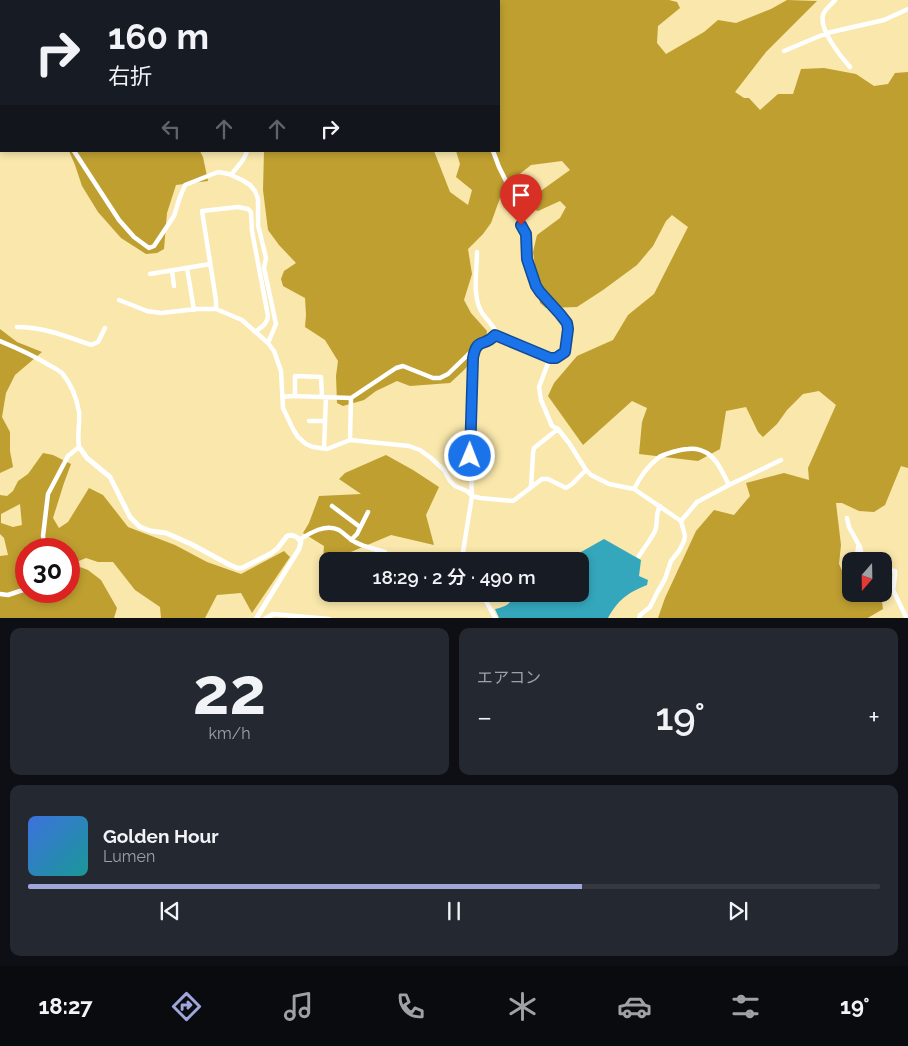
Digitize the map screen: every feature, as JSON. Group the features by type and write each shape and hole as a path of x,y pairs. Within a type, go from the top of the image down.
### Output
{"street":[{"path":"835,0 823,14 822,22 836,51 850,67"},
{"path":"784,51 827,33 884,20 908,10"},
{"path":"75,152 119,220 134,237 149,248 154,246 174,216 185,185 218,172 231,175 250,185 258,199 258,225 266,258 264,268 276,324 268,344"},
{"path":"231,175 245,158 247,152"},
{"path":"493,152 498,167 509,187 516,215 526,234 527,259 536,286 567,323 568,329 565,352 556,358 550,358 495,335"},
{"path":"216,309 202,210 238,207 248,209 251,212 252,231 268,316 268,321 256,332"},
{"path":"477,252 476,295 482,314 495,330 495,335"},
{"path":"150,274 210,264"},
{"path":"187,268 194,310"},
{"path":"172,271 174,286"},
{"path":"119,300 147,311 161,313 216,309 242,320 274,350 280,371 284,408 298,437 313,447 327,449 350,440 409,446 420,450 437,463 455,486 467,491 472,496 513,501 542,479 545,478 566,488 586,470"},
{"path":"17,327 31,327 56,333 91,345 98,342 105,328"},
{"path":"282,397 351,398 396,368 403,366 433,378 440,378 448,374 478,344 488,341 495,335"},
{"path":"0,341 35,356 61,372 75,396 79,412 79,447 87,458 110,477 130,517 140,527 192,544 237,568 242,568 270,554 277,549 287,536 291,534 298,537 301,542 299,549 256,618"},
{"path":"464,552 472,496 470,436 475,349"},
{"path":"550,358 539,387 541,400 552,426 558,429 569,443 586,470 591,475 609,484 634,489 681,521 685,536 680,551 671,561 665,579 650,607 640,614 639,618"},
{"path":"295,396 295,376 321,376 325,421 324,449"},
{"path":"350,440 351,398"},
{"path":"309,421 325,421"},
{"path":"531,487 534,448 558,429"},
{"path":"43,538 48,494 68,456 79,447"},
{"path":"634,489 639,479 660,456 688,449 707,452 717,462 729,485"},
{"path":"681,521 697,502 781,460"},
{"path":"332,506 360,527"},
{"path":"639,556 656,529 657,512 660,506"},
{"path":"352,540 368,512"},
{"path":"847,518 849,527 861,552"},
{"path":"299,540 314,530 331,528 338,530 361,545 385,552"},
{"path":"857,541 857,552"},
{"path":"892,570 895,570 894,590 908,618"},
{"path":"0,594 8,595 15,593"},
{"path":"487,602 496,618"},
{"path":"265,618 273,614 329,618"}],"shaded area":[{"path":"500,0 669,0 677,2 680,8 658,26 657,43 666,54 704,32 718,20 736,23 771,9 787,0 817,1 766,52 735,92 744,98 749,98 760,110 778,94 793,94 801,69 824,68 856,74 874,86 888,84 895,73 908,72 908,468 901,466 885,505 874,512 859,511 842,503 836,503 841,545 839,564 842,570 842,602 882,602 883,609 868,618 658,618 665,598 696,531 714,510 734,515 750,496 746,483 784,473 809,480 808,468 836,405 819,391 803,394 763,437 758,432 746,407 726,411 720,449 698,461 639,454 642,422 647,408 632,401 583,445 548,396 554,383 577,356 613,340 628,315 654,294 688,227 672,215 666,221 653,246 637,265 577,307 546,308 540,303 533,252 537,235 560,218 566,207 560,201 538,211 525,206 528,200 570,170 562,161 531,165 516,177 500,198 491,223 468,249 472,274 464,300 471,313 487,331 485,347 463,371 450,383 410,386 397,381 376,391 364,400 343,406 337,403 336,376 338,361 325,340 305,327 305,298 283,286 281,279 284,271 296,263 268,230 263,190 264,152 434,152 450,192 468,205 472,190 456,177 460,164 456,152 500,152"},
{"path":"69,152 200,152 208,181 176,185 167,213 164,249 157,253 146,254 121,238 98,212 82,186"},
{"path":"0,329 17,342 42,352 15,375 6,393 2,417 10,432 10,451 13,467 0,473"},
{"path":"43,453 53,455 71,464 53,518 59,528 68,522 89,488 103,495 128,527 175,545 207,562 241,574 284,551 290,557 252,613 241,593 217,595 205,618 161,618 160,607 135,590 113,562 98,562 86,558 80,561 80,538 15,538 15,603 80,603 80,567 88,570 101,580 117,608 114,618 0,618 0,556 8,555 4,538 0,534 0,495 7,496 13,491 18,481 28,474","holes":["20,504 22,525 13,527 1,523 1,514"]},
{"path":"386,455 439,487 426,515 434,545 391,535 351,552 324,552 324,546 303,533 309,523 319,496 361,494 339,479 345,473"}],"water":[{"path":"604,539 641,560 639,576 648,580 647,585 629,594 619,602 608,618 499,618 495,609 504,607 509,602 589,602 589,552 581,552"}],"route":[{"path":"470,456 473,358 478,344 488,341 495,335 550,358 556,358 565,352 567,323 536,286 527,259 526,234 521,225"}]}
